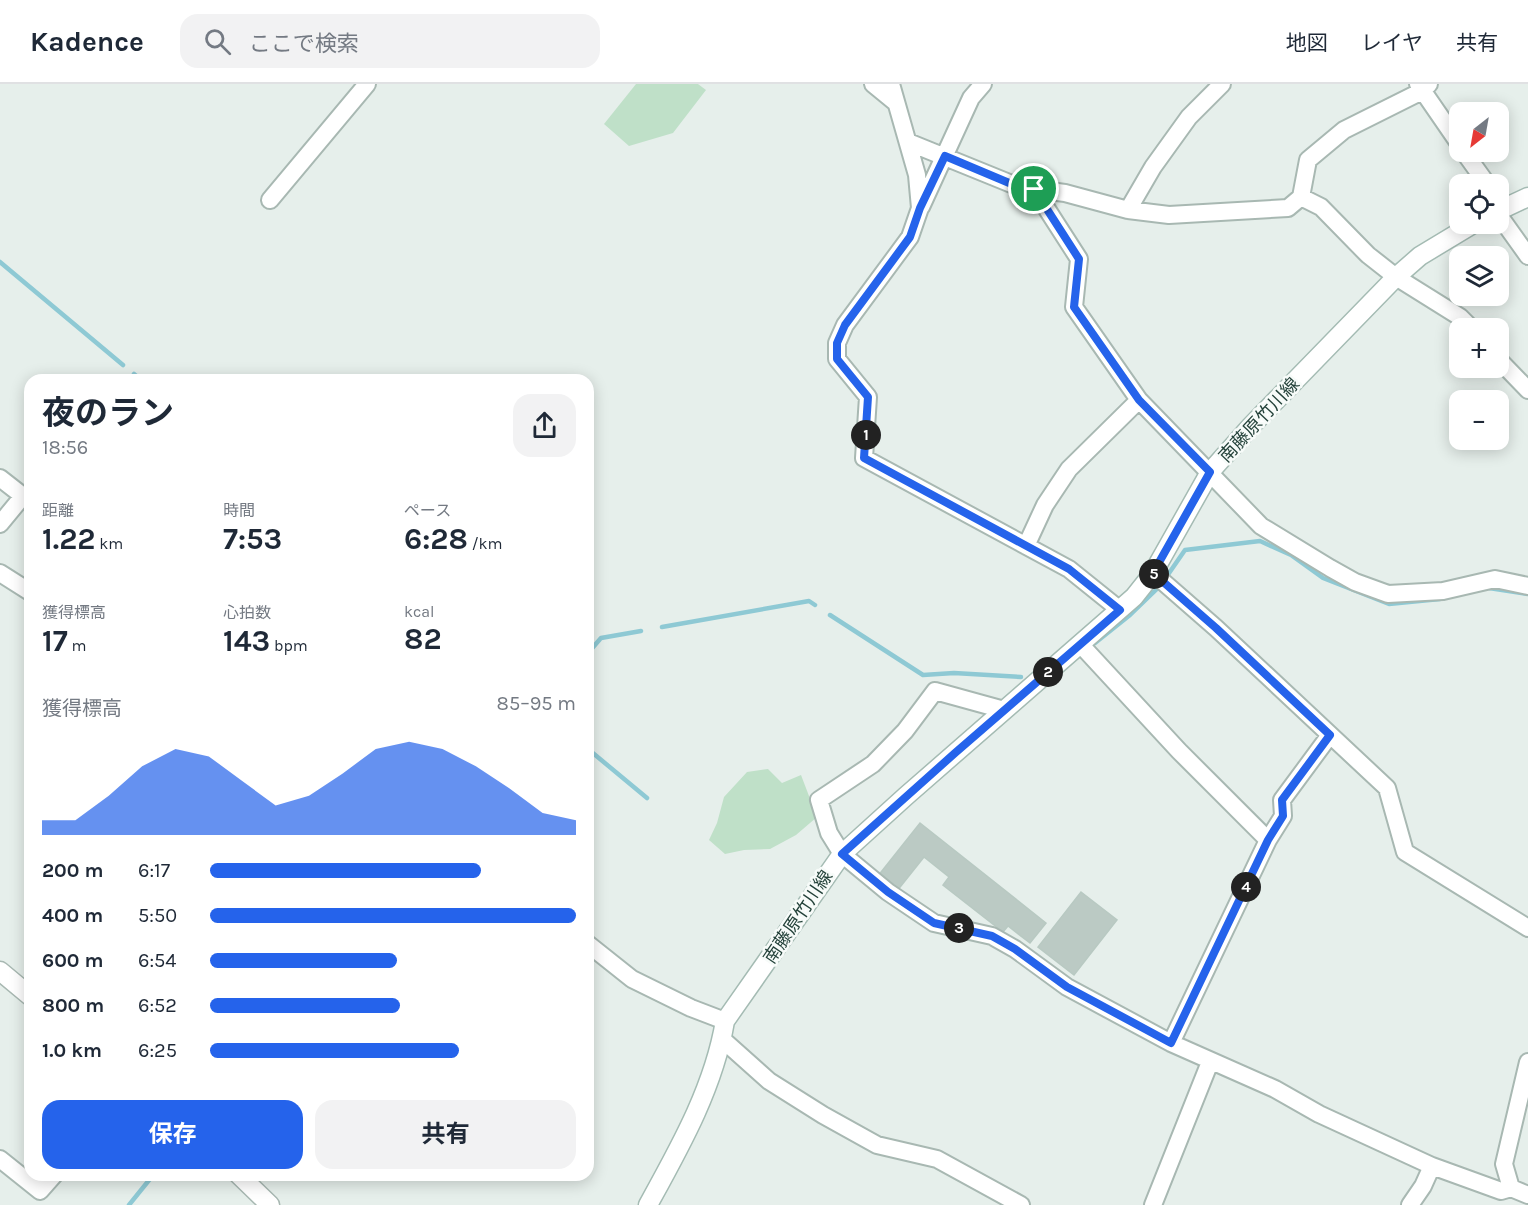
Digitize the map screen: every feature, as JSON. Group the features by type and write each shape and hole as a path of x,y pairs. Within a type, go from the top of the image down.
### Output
{"main road":[{"path":"1509,205 1528,197"},
{"name":"南藤原竹川線","path":"648,1205 702,1100 724,1030 842,854 1134,597 1153,573 1210,472 1396,277 1420,255 1456,234"},
{"path":"0,971 24,991"},
{"path":"245,1181 270,1205"}],"street":[{"path":"270,200 367,84"},
{"path":"873,84 895,102"},
{"path":"891,84 917,175 920,208"},
{"path":"983,84 971,99 920,208 910,237 845,325 837,343 837,359 868,397 864,458 1069,569 1120,610"},
{"path":"1128,210 1153,167 1189,117 1222,84"},
{"path":"908,142 1014,185 1065,193 1128,210 1169,215 1288,207 1301,197 1308,160 1344,130 1423,86 1449,127"},
{"path":"1034,189 1079,259 1074,307 1139,400 1261,526 1355,582 1388,594 1443,591 1495,579 1528,586"},
{"path":"1301,197 1321,207 1368,255 1396,277 1461,318"},
{"path":"1509,224 1528,256"},
{"path":"1509,370 1528,390"},
{"path":"1026,546 1045,505 1069,469 1139,400"},
{"path":"0,478 23,496 0,524"},
{"path":"0,573 24,588"},
{"path":"1153,573 1216,628 1387,788 1406,852 1528,928"},
{"path":"1081,645 1179,751 1268,840"},
{"path":"1004,710 935,692 905,731 873,764 819,800 829,833 842,854 888,892 934,923 992,936 1015,949 1067,987 1171,1043 1275,1089 1319,1114 1432,1166 1501,1191 1511,1188 1528,1195"},
{"path":"1171,1043 1268,840 1283,816 1282,800 1330,735"},
{"path":"594,949 633,979 691,1008 724,1030 769,1081 832,1120 877,1145 937,1159 1021,1205"},
{"path":"1153,1205 1210,1062"},
{"path":"1511,1188 1504,1164 1528,1062"},
{"path":"0,1160 24,1179"},
{"path":"1410,1205 1423,1186 1432,1166"},
{"path":"27,1181 40,1191 49,1181"}],"green space":[{"path":"636,84 698,84 706,90 673,133 629,146 604,124"},
{"path":"768,769 782,783 801,775 817,817 796,835 770,849 744,850 725,854 709,840 717,823 724,797 747,772"}],"building":[{"path":"920,823 1046,923 1030,943 1008,926 1003,932 943,885 949,877 924,857 897,891 878,876"},
{"path":"1081,892 1117,920 1074,975 1038,947"}],"waterway":[{"path":"0,262 123,365"},
{"path":"1167,576 1185,550 1260,541 1291,555 1323,578 1389,604 1440,599"},
{"path":"1095,643 1130,615 1161,585"},
{"path":"1489,588 1528,594"},
{"path":"662,627 809,601 815,605"},
{"path":"830,615 923,675 954,673 1021,677"},
{"path":"594,646 601,638 641,631"},
{"path":"594,754 647,798"},
{"path":"129,1205 148,1181"}],"route":[{"path":"945,156 1014,185 1034,189 1079,259 1074,307 1139,400 1210,472 1153,573 1216,628 1330,735 1282,800 1283,816 1268,840 1171,1043 1067,987 1015,949 992,936 934,923 888,892 842,854 1120,610 1069,569 864,458 868,397 837,359 837,343 845,325 910,237 920,208 945,156"}]}
